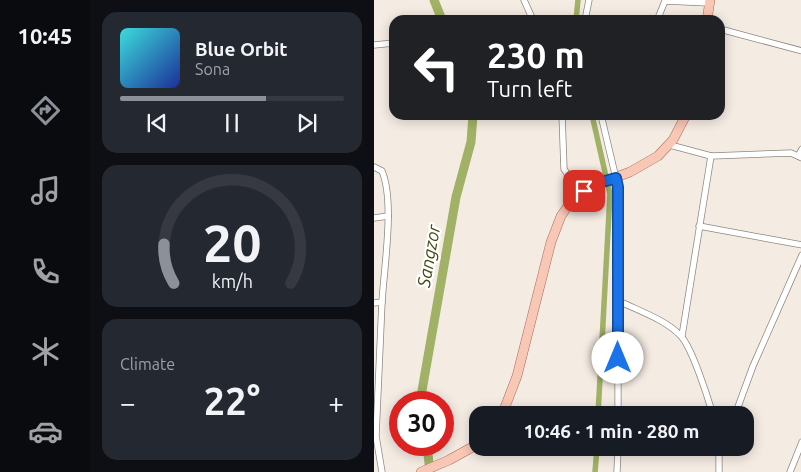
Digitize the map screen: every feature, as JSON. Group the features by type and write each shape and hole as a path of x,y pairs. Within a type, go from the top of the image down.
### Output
{"main road":[{"path":"708,15 710,1"},
{"path":"506,406 515,382 554,233 567,207 580,194 595,184 616,178 651,161 670,146 684,120"},
{"path":"421,472 469,449"}],"street":[{"path":"524,0 531,15"},
{"path":"586,15 589,0"},
{"path":"659,15 665,1 710,1"},
{"path":"725,30 801,51"},
{"path":"374,45 389,44"},
{"path":"562,120 564,169 580,194"},
{"path":"602,120 618,187 618,406"},
{"path":"670,146 711,156 791,153 800,157 801,149"},
{"path":"682,336 711,156"},
{"path":"374,167 382,171 387,181 388,216 376,436 382,472"},
{"path":"374,218 388,216"},
{"path":"700,226 801,245"},
{"path":"738,406 753,366 801,255"},
{"path":"619,301 661,321 682,336 698,371 710,406"},
{"path":"374,303 382,302"},
{"path":"790,472 801,442"},
{"path":"617,472 618,456"},
{"path":"719,456 719,472"}],"waterway":[{"name":"Sangzor","path":"434,0 440,15"},
{"path":"576,15 578,0"},
{"name":"Sangzor","path":"422,391 456,197 471,142 473,120"},
{"path":"593,120 610,194 598,406"},
{"name":"Sangzor","path":"428,456 430,472"},
{"path":"595,472 596,456"}],"route":[{"path":"584,191 595,184 616,178 618,187 618,358"}]}
